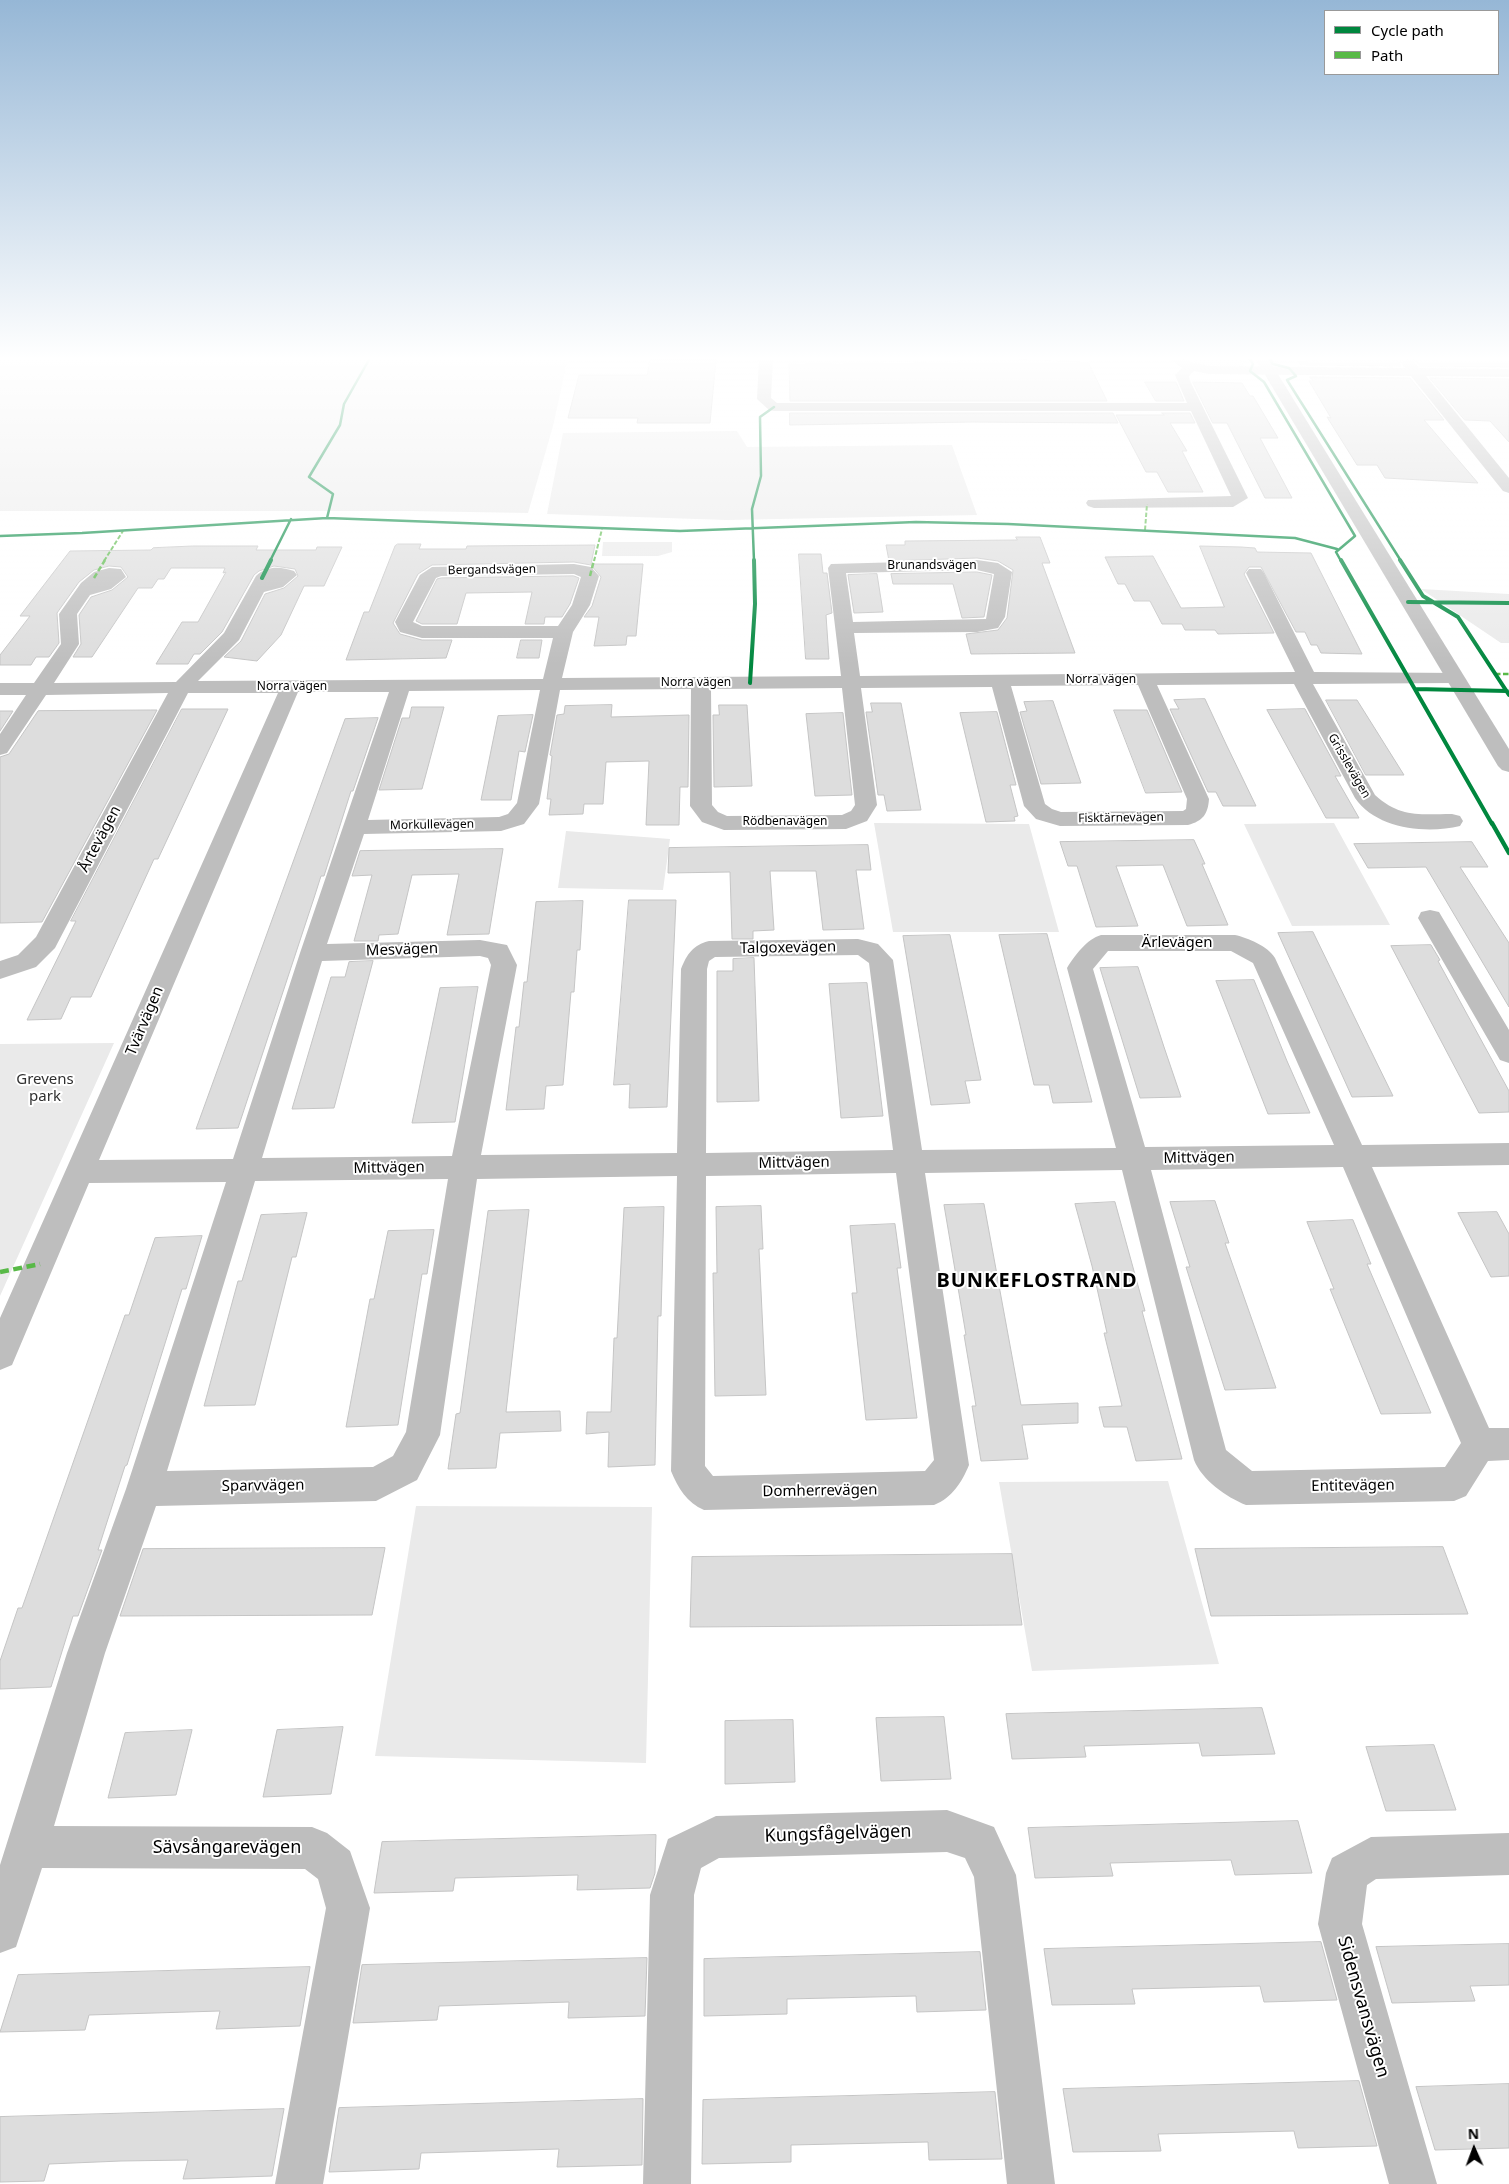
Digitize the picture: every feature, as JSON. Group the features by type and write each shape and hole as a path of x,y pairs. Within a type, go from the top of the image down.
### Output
{"street":[{"path":"1094,503 1234,502 1240,498 1221,460"},
{"path":"1322,460 1509,766"},
{"path":"1486,460 1509,488"},
{"name":"Brunandsvägen","path":"843,628 977,626 992,624 996,617 1002,572 992,567 977,565 836,568 843,628 850,682"},
{"name":"Bergandsvägen","path":"551,685 564,632 581,605 590,576 585,571 574,569 438,571 429,575 404,622 407,628 422,632 564,632"},
{"name":"Grisslevägen","path":"1255,573 1303,678 1366,798 1377,811 1395,819 1452,821"},
{"name":"Årtevägen","path":"0,970 26,961 46,942 181,688 232,636 257,588"},
{"path":"0,749 70,644 68,614 84,591"},
{"name":"Norra vägen","path":"0,689 1453,677"},
{"name":"Fisktärnevägen","path":"1000,681 1035,806 1044,814 1060,819 1188,818 1198,811 1198,799 1145,680"},
{"name":"Rödbenavägen","path":"701,683 701,806 710,817 724,823 846,822 859,816 866,806 850,682"},
{"name":"Morkullevägen","path":"355,827 502,824 516,819 528,804 551,685"},
{"path":"0,1930 86,1653 144,1489 312,953 401,686"},
{"name":"Tvärvägen","path":"0,1355 290,687"},
{"path":"1430,918 1509,1053"},
{"name":"Ärlevägen","path":"1134,1158 1080,968 1101,943 1235,943 1263,958 1353,1156"},
{"name":"Talgoxevägen","path":"694,1164 694,968 698,957 709,949 858,947 869,950 881,960 910,1162"},
{"name":"Mesvägen","path":"312,953 480,948 498,951 504,965 464,1168"},
{"name":"Mittvägen","path":"79,1172 1509,1154"},
{"name":"Entitevägen","path":"1134,1158 1211,1460 1246,1488 1454,1484 1494,1445 1353,1156"},
{"name":"Domherrevägen","path":"694,1164 688,1471 704,1493 934,1488 952,1464 910,1162"},
{"name":"Sparvvägen","path":"144,1489 376,1484 404,1468 423,1435 464,1168"},
{"name":"Kungsfågelvägen","path":"668,2184 672,1895 684,1854 716,1837 947,1831 979,1842 995,1875 1031,2184"},
{"name":"Sävsångarevägen","path":"26,1847 312,1848 335,1866 348,1908 299,2184"},
{"name":"Sidensvansvägen","path":"1413,2184 1340,1924 1347,1873 1371,1858 1509,1854"}],"green space":[{"path":"0,460 543,460 528,513 411,511 0,511"},
{"path":"558,460 957,460 977,515 727,520 547,514"},
{"path":"603,542 672,542 672,552 658,556 602,556"},
{"path":"1421,589 1509,594 1509,643 1501,643"},
{"path":"874,823 1029,824 1059,932 893,932"},
{"path":"1334,823 1390,925 1292,926 1244,824"},
{"path":"566,831 670,839 663,890 558,888"},
{"name":"Grevens park","path":"114,1043 0,1296 0,1044"},
{"path":"1168,1481 1219,1664 1032,1671 999,1482"},
{"path":"416,1506 652,1507 646,1763 375,1756"}],"building":[{"path":"1140,460 1187,460 1203,492 1168,492 1157,472 1146,472"},
{"path":"1246,460 1272,460 1292,498 1265,498"},
{"path":"1354,460 1458,460 1478,483 1385,478 1377,465 1357,465"},
{"path":"1016,537 1040,537 1050,563 1042,563 1075,653 971,654 966,634 998,630 1007,618 1013,570 998,561 977,558 889,561 886,545 905,545 905,541 1017,540"},
{"path":"398,544 421,544 419,549 466,549 467,546 595,545 591,564 643,564 636,636 627,636 626,645 594,646 599,617 584,617 592,606 601,577 591,565 574,562 432,565 418,574 393,623 400,634 422,640 452,640 446,658 346,660 364,612 369,612 395,546"},
{"path":"258,546 256,550 316,550 317,547 342,547 324,586 304,586 281,635 257,661 224,657 241,641 265,594 284,588 298,576 295,569 274,566 259,571 254,575 222,632 200,654 194,654 188,664 156,664 182,622 198,622 226,572 223,573 225,568 171,568 164,579 158,579 152,588 138,588 92,657 73,657 81,644 79,615 91,597 112,590 128,577 121,567 109,566 94,570 79,582 57,613 59,643 49,657 36,657 31,665 0,665 0,655 30,616 20,616 70,551 151,550 153,548"},
{"path":"1200,546 1255,548 1257,552 1311,553 1362,654 1321,653 1317,645 1311,645 1305,632 1296,632 1261,567 1249,567 1244,574 1274,633 1218,634 1215,630 1185,630 1182,624 1162,624 1150,601 1134,601 1125,584 1118,584 1105,557 1153,556 1181,608 1224,607"},
{"path":"799,554 821,554 823,573 827,573 832,613 826,615 829,659 806,659"},
{"path":"977,572 992,575 984,617 962,618 953,584 893,584 891,574"},
{"path":"877,574 883,612 854,613 848,575"},
{"path":"574,576 579,578 570,604 562,617 545,617 544,624 525,624 532,592 466,593 457,624 422,624 416,621 437,579"},
{"path":"521,640 542,640 539,658 517,658"},
{"path":"1205,699 1256,806 1223,806 1216,792 1208,792 1170,709 1179,709 1174,700"},
{"path":"1326,700 1357,700 1404,775 1366,775"},
{"path":"1053,701 1081,783 1041,784 1020,712 1027,711 1024,702"},
{"path":"871,703 901,703 921,810 887,811 884,795 878,795 866,712 872,712"},
{"path":"612,705 611,717 689,715 688,787 680,787 679,825 646,825 649,761 606,762 603,804 584,804 583,814 549,815 551,799 547,799 552,756 550,755 557,715 564,714 565,706"},
{"path":"719,705 747,705 752,786 714,787 713,715 719,715"},
{"path":"412,707 444,707 422,789 379,790 402,718 409,718"},
{"path":"182,709 228,709 158,859 154,859 91,997 71,997 61,1019 27,1020 76,921 71,921"},
{"path":"1305,709 1341,776 1335,776 1359,818 1326,818 1267,710"},
{"path":"157,710 42,922 0,923 0,757 9,754 38,711"},
{"path":"1114,710 1147,710 1182,792 1146,793"},
{"path":"0,711 13,711 0,731"},
{"path":"997,712 1016,785 1010,785 1018,816 1014,817 1015,821 986,822 960,713"},
{"path":"843,713 852,795 815,796 806,714"},
{"path":"533,715 525,752 519,751 511,800 481,800 498,716"},
{"path":"378,718 353,791 351,791 324,876 321,876 238,1128 196,1129 345,719"},
{"path":"1194,840 1228,925 1187,926 1163,865 1116,866 1138,926 1096,927 1077,866 1068,866 1060,842"},
{"path":"1472,842 1488,867 1460,867 1509,943 1509,1007 1426,867 1368,868 1354,844"},
{"path":"868,845 871,870 856,870 864,929 823,930 816,871 770,871 774,930 753,931 753,939 732,939 730,872 668,873 669,848"},
{"path":"503,849 489,934 447,935 459,874 412,875 398,934 379,935 378,941 354,941 372,875 352,876 360,851"},
{"path":"629,900 676,900 667,1107 629,1108 630,1084 614,1085"},
{"path":"583,901 580,950 577,950 574,992 571,992 563,1085 546,1086 544,1109 506,1110 516,1027 519,1027 524,982 527,982 536,902"},
{"path":"1313,932 1393,1096 1352,1097 1278,933"},
{"path":"1047,934 1092,1102 1053,1103 1049,1085 1034,1085 999,935"},
{"path":"950,935 981,1080 965,1081 970,1103 931,1105 903,936"},
{"path":"1431,945 1509,1091 1509,1112 1479,1113 1391,946"},
{"path":"754,958 759,1101 717,1102 717,971 733,971 733,959"},
{"path":"373,961 334,1108 292,1109 331,977 345,977 349,962"},
{"path":"1138,967 1181,1097 1140,1098 1100,968"},
{"path":"1254,980 1310,1113 1268,1114 1216,981"},
{"path":"867,983 883,1116 841,1118 829,984"},
{"path":"478,987 455,1122 412,1123 440,988"},
{"path":"1215,1201 1229,1243 1225,1243 1276,1388 1225,1390 1186,1267 1190,1267 1170,1202"},
{"path":"1115,1202 1145,1311 1142,1311 1182,1459 1136,1461 1127,1427 1104,1427 1099,1407 1122,1406 1104,1333 1107,1333 1092,1266 1075,1204"},
{"path":"984,1204 1021,1405 1078,1403 1078,1423 1022,1425 1028,1459 981,1461 972,1406 976,1406 964,1335 966,1335 944,1205"},
{"path":"761,1206 763,1249 759,1249 766,1395 715,1396 713,1273 717,1273 716,1207"},
{"path":"664,1207 661,1316 658,1316 655,1465 608,1467 609,1432 586,1434 587,1412 611,1412 614,1338 617,1338 624,1208"},
{"path":"529,1210 506,1412 560,1411 561,1431 500,1433 496,1468 448,1469 456,1414 460,1413 488,1211"},
{"path":"1497,1212 1509,1234 1509,1276 1491,1277 1458,1213"},
{"path":"307,1213 296,1257 292,1257 255,1405 204,1406 238,1281 242,1281 261,1215"},
{"path":"1353,1220 1371,1264 1367,1264 1431,1413 1381,1414 1330,1289 1334,1289 1307,1222"},
{"path":"895,1224 901,1268 897,1268 917,1418 866,1420 852,1293 857,1293 850,1226"},
{"path":"434,1230 427,1274 422,1274 398,1425 346,1427 370,1299 374,1299 388,1231"},
{"path":"202,1236 186,1289 182,1289 127,1465 125,1466 98,1550 102,1550 78,1616 73,1616 51,1687 0,1689 0,1661 18,1608 22,1608 125,1315 129,1315 155,1238"},
{"path":"1443,1547 1468,1614 1211,1616 1195,1549"},
{"path":"385,1548 372,1615 120,1616 143,1549"},
{"path":"1012,1554 1022,1625 690,1627 692,1557"},
{"path":"1262,1708 1275,1754 1202,1756 1199,1743 1084,1746 1086,1757 1012,1759 1006,1714"},
{"path":"944,1717 951,1779 881,1781 876,1718"},
{"path":"793,1720 795,1782 725,1784 725,1721"},
{"path":"343,1727 331,1794 263,1797 277,1730"},
{"path":"192,1730 176,1795 108,1798 125,1733"},
{"path":"1434,1745 1456,1810 1386,1811 1366,1747"},
{"path":"1298,1821 1312,1873 1235,1875 1231,1860 1110,1863 1113,1876 1035,1878 1028,1828"},
{"path":"656,1835 655,1873 650,1888 577,1890 578,1875 455,1878 453,1891 374,1893 382,1842"},
{"path":"1321,1942 1337,2000 1264,2002 1260,1986 1132,1989 1135,2004 1052,2005 1044,1949"},
{"path":"1509,1944 1509,1985 1470,1986 1475,2001 1392,2003 1376,1947"},
{"path":"980,1952 986,2010 917,2012 916,1996 787,1999 787,2014 704,2016 704,1959"},
{"path":"647,1958 645,2016 568,2018 569,2002 439,2006 437,2020 353,2023 362,1965"},
{"path":"310,1967 300,2026 216,2029 220,2011 89,2015 85,2030 0,2032 18,1975"},
{"path":"1359,2081 1377,2146 1298,2148 1294,2131 1158,2134 1161,2151 1073,2152 1063,2089"},
{"path":"1509,2084 1509,2148 1435,2150 1416,2087"},
{"path":"995,2092 1002,2159 929,2160 928,2142 791,2145 791,2162 702,2164 703,2100"},
{"path":"643,2099 642,2165 557,2167 559,2149 421,2153 419,2169 329,2172 339,2108"},
{"path":"284,2109 272,2176 183,2179 188,2160 121,2161 49,2164 44,2181 0,2182 0,2117"}],"marked path":[{"path":"1145,530 1147,504"},
{"path":"590,576 602,529"},
{"path":"94,578 123,531"},
{"path":"1495,674 1509,674"},
{"path":"0,1272 40,1264"}],"cycle path":[{"path":"319,460 309,477 333,494 327,518"},
{"path":"750,683 755,604 752,509 760,487 761,460"},
{"path":"1310,460 1355,536 1336,552 1509,853"},
{"path":"1337,460 1423,596 1458,617 1509,695"},
{"path":"0,536 82,533 286,519 327,518 680,531 916,522 1008,524 1295,538 1337,549"},
{"path":"262,578 291,519"},
{"path":"1408,602 1509,603"},
{"path":"1415,689 1507,691"}],"district":[{"name":"BUNKEFLOSTRAND","path":"1037,1281"}]}
